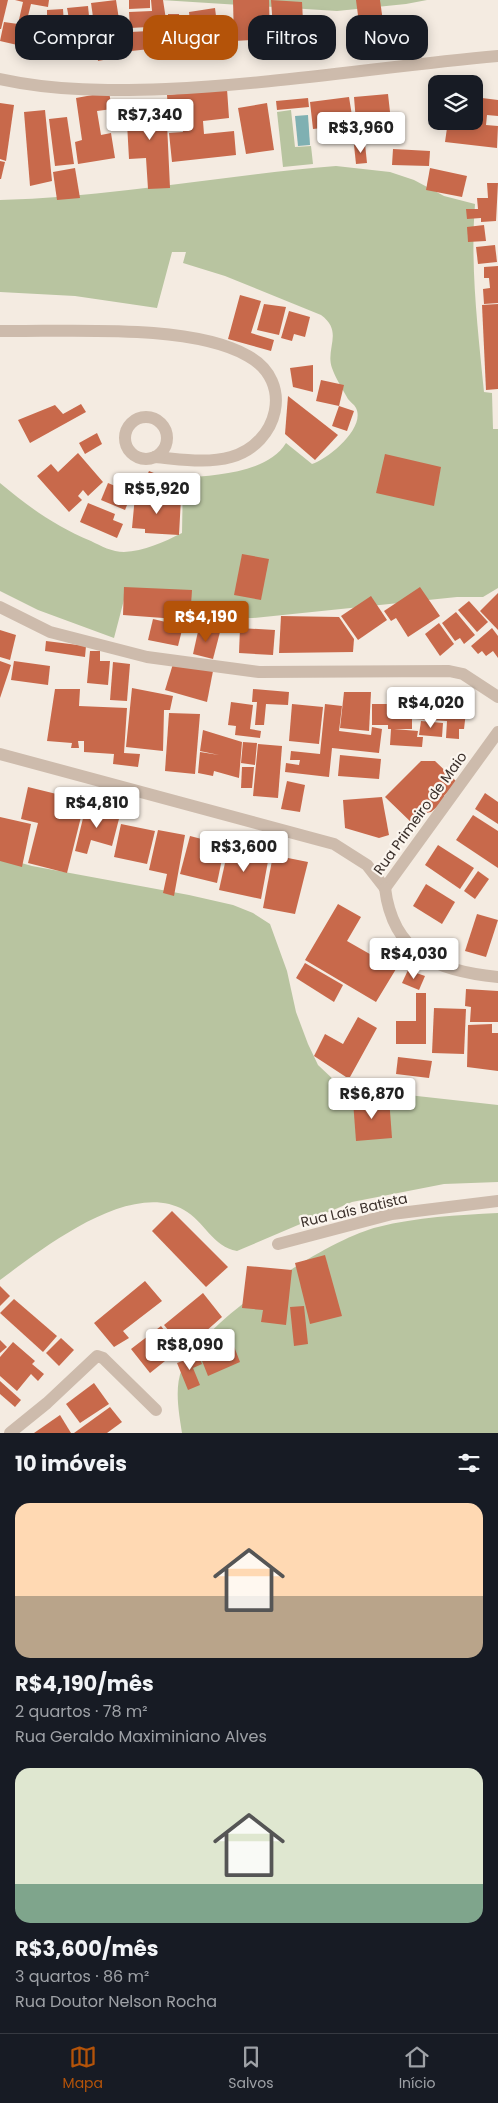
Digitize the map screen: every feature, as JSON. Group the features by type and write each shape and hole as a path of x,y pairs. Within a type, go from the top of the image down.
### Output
{"street":[{"path":"0,79 26,85 107,91 206,87 498,56"},
{"path":"480,58 498,63"},
{"path":"0,331 167,335 232,348 254,360 267,372 273,385 275,417 269,430 247,451 213,461 155,457"},
{"path":"0,608 50,632 147,657 258,672 449,671 463,674 498,697"},
{"name":"Rua Primeiro de Maio","path":"385,888 498,732"},
{"path":"0,754 334,844 367,865 385,888 387,909 398,934 421,956 440,966 498,977"},
{"name":"Rua Laís Batista","path":"278,1244 392,1214 498,1201"},
{"path":"10,1433 48,1403 97,1356 103,1358 156,1410"}],"green space":[{"path":"161,0 427,0 337,11"},
{"path":"291,110 295,147 311,146 313,164 283,167 277,112"},
{"path":"336,166 390,172 414,180 444,196 475,204 474,275 484,392 492,393 493,429 498,429 498,588 483,597 457,597 253,618 217,618 125,596 114,638 38,610 0,591 0,483 43,516 78,535 115,551 139,550 161,543 182,533 183,478 240,471 267,461 278,453 286,443 312,464 327,456 344,442 356,424 358,416 356,408 348,399 332,368 330,361 333,334 328,321 321,315 225,276 183,263 186,252 172,252 157,308 75,296 0,292 0,200 84,195"},
{"path":"0,857 32,866 233,905 253,913 270,924 287,971 296,1012 318,1065 335,1081 363,1090 498,1105 498,1182 444,1184 352,1202 237,1251 221,1244 184,1210 162,1203 138,1204 113,1210 62,1236 0,1280"},
{"path":"498,1213 498,1433 182,1433 178,1384 182,1369 194,1350 214,1328 269,1284 329,1248 378,1227 422,1219"}],"water":[{"path":"308,115 310,145 298,146 295,116"}],"building":[{"path":"0,0 8,0 1,29 0,29"},
{"path":"15,0 49,0 48,7 31,4 28,15 20,15 23,2"},
{"path":"116,0 118,15 93,15 91,3"},
{"path":"129,0 150,0 150,8 129,9"},
{"path":"151,0 163,0 165,15 143,15 143,27 133,28 133,15 129,15 129,12 152,11"},
{"path":"233,0 269,0 269,15 248,15 248,40 238,41 238,15 233,15"},
{"path":"271,0 302,2 303,15 272,15"},
{"path":"356,0 380,0 382,15 358,15"},
{"path":"88,6 89,15 68,15 67,8"},
{"path":"215,8 216,15 189,15 189,12"},
{"path":"63,9 63,15 47,15 47,10"},
{"path":"4,22 15,24 15,44 0,41"},
{"path":"143,31 143,50 133,51 133,32"},
{"path":"227,89 229,118 203,121 204,134 234,131 236,155 172,162 169,133 183,132 182,124 169,126 167,95"},
{"path":"109,92 112,109 97,111 101,135 111,133 115,158 78,164 75,142 82,140 76,98"},
{"path":"388,94 392,130 364,133 363,122 356,122 354,97"},
{"path":"349,97 353,122 342,124 341,114 321,117 322,128 313,129 310,102"},
{"path":"308,98 309,107 277,110 276,101"},
{"path":"483,98 498,100 498,116 487,115 486,125 498,126 497,148 445,142 447,130 483,130"},
{"path":"166,102 170,188 148,189 146,158 129,159 126,105"},
{"path":"0,103 14,105 6,161 0,159"},
{"path":"267,103 274,150 246,154 238,108"},
{"path":"45,110 52,181 30,186 24,112"},
{"path":"67,117 74,164 55,166 49,119"},
{"path":"365,144 367,163 356,164 354,145"},
{"path":"393,149 430,151 429,166 392,165"},
{"path":"0,161 5,162 1,179 0,179"},
{"path":"75,168 80,198 57,200 53,172"},
{"path":"430,168 467,176 462,197 426,190"},
{"path":"487,183 498,183 496,221 481,222 481,218 467,219 466,209 478,209 477,198 488,198"},
{"path":"484,225 486,241 468,242 467,227"},
{"path":"495,245 497,262 478,264 476,247"},
{"path":"498,266 498,303 484,304 483,289 490,288 489,278 484,278 484,267"},
{"path":"240,295 261,301 251,333 274,340 271,351 228,339"},
{"path":"264,304 286,307 279,335 257,330"},
{"path":"498,304 498,389 486,390 482,305"},
{"path":"289,311 310,317 305,337 294,334 292,341 281,338"},
{"path":"313,365 313,392 293,387 290,368"},
{"path":"321,380 344,385 339,406 316,401"},
{"path":"288,396 338,435 315,460 285,434"},
{"path":"81,404 86,412 30,443 18,420 55,405 63,414"},
{"path":"339,406 354,411 347,431 332,426"},
{"path":"97,433 102,444 85,454 79,443"},
{"path":"78,453 103,482 88,496 83,490 78,496 82,500 69,512 37,476 51,464 58,472"},
{"path":"385,454 441,467 434,506 376,493"},
{"path":"149,471 166,478 159,494 140,491"},
{"path":"108,483 132,493 125,510 101,500"},
{"path":"135,496 181,498 179,535 145,533 145,529 132,528"},
{"path":"88,503 115,514 113,520 123,524 117,538 80,522"},
{"path":"242,554 269,559 261,600 234,595"},
{"path":"124,587 192,590 190,620 123,615"},
{"path":"420,587 440,616 408,637 396,618 391,621 384,611"},
{"path":"498,593 498,630 480,611"},
{"path":"371,596 387,620 358,640 341,616"},
{"path":"469,601 488,622 477,632 458,610"},
{"path":"456,612 475,635 464,644 460,638 455,641 442,623"},
{"path":"281,616 339,617 354,639 353,652 279,653"},
{"path":"153,619 183,626 178,646 148,640"},
{"path":"439,623 454,644 440,656 425,634"},
{"path":"199,627 220,632 213,659 193,654"},
{"path":"240,628 275,630 273,655 239,653"},
{"path":"492,628 498,636 498,658 493,651 486,656 482,651 478,654 471,646"},
{"path":"0,630 16,635 10,660 0,657"},
{"path":"46,641 86,646 85,657 45,651"},
{"path":"90,651 100,651 100,661 110,661 108,685 87,683"},
{"path":"0,661 11,665 0,698"},
{"path":"14,661 50,666 48,685 11,680"},
{"path":"113,662 130,664 127,701 110,700"},
{"path":"173,664 213,671 207,702 165,690"},
{"path":"132,688 173,696 170,710 164,710 163,751 126,747"},
{"path":"55,689 80,689 79,706 127,708 124,753 140,754 138,767 113,764 114,754 84,752 84,741 78,741 79,748 71,748 72,743 47,741"},
{"path":"253,689 289,692 288,705 266,704 264,725 255,725 257,702 252,702"},
{"path":"430,689 462,691 461,711 466,712 464,729 459,729 459,739 446,738 447,721 415,719 417,694 430,695"},
{"path":"344,692 371,692 369,731 340,728"},
{"path":"231,702 253,705 250,729 261,731 260,738 235,735 236,726 228,725"},
{"path":"292,704 323,707 319,744 289,741"},
{"path":"325,704 342,706 339,731 371,735 372,727 382,729 379,753 332,748 329,777 285,772 286,763 299,765 300,760 290,760 291,751 320,754"},
{"path":"372,704 400,704 399,715 412,716 412,729 394,729 418,731 417,737 423,737 422,747 390,745 391,729 388,729 388,725 372,725"},
{"path":"169,713 200,714 195,774 165,771"},
{"path":"421,721 443,723 442,737 419,735"},
{"path":"203,730 242,742 239,778 214,771 213,776 198,773 200,752 219,755 200,751"},
{"path":"243,742 257,743 255,765 241,763"},
{"path":"258,744 282,746 278,798 253,796"},
{"path":"340,755 381,759 379,779 338,776"},
{"path":"421,761 435,761 457,782 444,796 445,800 431,812 426,813 414,825 385,797"},
{"path":"242,767 254,767 252,788 241,788"},
{"path":"287,781 305,785 300,812 281,809"},
{"path":"28,787 85,801 67,873 28,863 38,823 21,819"},
{"path":"485,793 498,802 498,824 475,809"},
{"path":"382,797 389,835 379,838 345,828 343,800"},
{"path":"86,806 120,815 112,846 91,840 87,854 75,851"},
{"path":"473,815 498,831 498,868 456,840"},
{"path":"0,817 31,824 22,867 0,861"},
{"path":"121,824 155,831 147,864 114,857"},
{"path":"158,830 185,835 174,896 163,893 167,874 149,870"},
{"path":"190,836 225,845 217,883 180,874"},
{"path":"229,845 269,856 261,899 219,890"},
{"path":"438,845 474,868 460,889 425,865"},
{"path":"273,855 308,862 295,914 263,908"},
{"path":"478,871 489,879 475,899 464,891"},
{"path":"426,884 455,902 442,924 413,906"},
{"path":"338,904 361,917 347,941 396,969 376,1002 305,960"},
{"path":"477,914 498,920 486,957 465,951"},
{"path":"305,963 343,985 334,1002 296,978"},
{"path":"408,970 425,976 419,990 402,983"},
{"path":"466,989 498,991 498,1022 470,1022 471,1007 465,1006"},
{"path":"416,993 426,993 426,1044 396,1044 396,1021 416,1021"},
{"path":"434,1008 466,1009 464,1054 432,1053"},
{"path":"358,1017 377,1028 350,1077 346,1077 314,1056 325,1034 343,1044"},
{"path":"492,1024 492,1033 498,1033 498,1071 467,1067 468,1025"},
{"path":"398,1057 432,1061 429,1078 396,1074"},
{"path":"389,1098 392,1138 356,1141 353,1101"},
{"path":"172,1211 228,1267 206,1287 152,1231"},
{"path":"325,1255 342,1316 310,1324 295,1263"},
{"path":"247,1266 292,1270 286,1325 261,1322 263,1310 242,1308"},
{"path":"145,1281 162,1301 123,1331 129,1338 114,1347 94,1323"},
{"path":"0,1286 10,1296 0,1306"},
{"path":"203,1293 222,1317 205,1332 210,1338 198,1348 230,1336 240,1362 208,1376 197,1348 189,1355 164,1325"},
{"path":"14,1299 57,1336 43,1352 0,1313"},
{"path":"304,1306 308,1344 294,1346 290,1307"},
{"path":"161,1326 167,1334 158,1341 170,1357 150,1373 131,1349"},
{"path":"61,1338 74,1350 59,1366 46,1353"},
{"path":"0,1340 7,1347 0,1353"},
{"path":"13,1342 35,1361 32,1364 44,1374 38,1381 31,1374 17,1391 0,1376 0,1357"},
{"path":"198,1355 202,1364 193,1368 200,1385 188,1390 177,1363"},
{"path":"0,1381 21,1400 15,1407 0,1394"},
{"path":"94,1383 109,1404 80,1423 66,1404"},
{"path":"110,1407 122,1422 107,1433 74,1433"},
{"path":"60,1415 71,1433 34,1433"}]}
